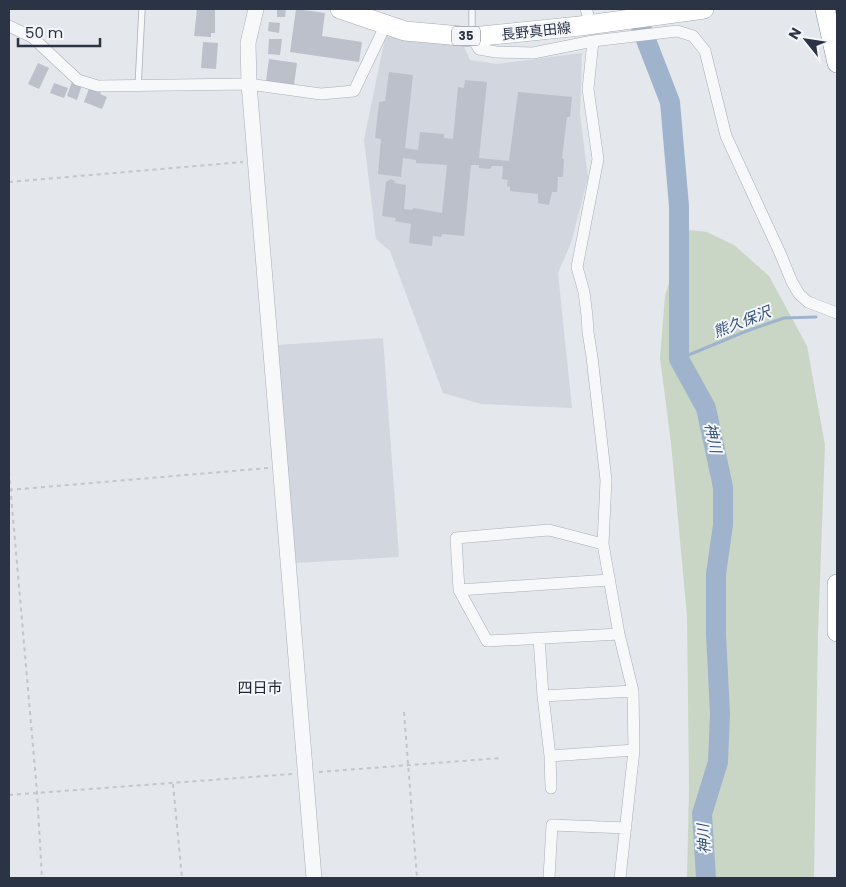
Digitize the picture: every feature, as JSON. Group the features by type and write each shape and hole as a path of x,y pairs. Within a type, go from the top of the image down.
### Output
{"main road":[{"name":"長野真田線","path":"340,9 405,31 472,37 514,34 699,10"},
{"path":"824,9 837,63"},
{"path":"837,584 837,632"}],"street":[{"path":"256,9 248,43 249,84 314,878"},
{"path":"591,23 608,40 676,31 693,36 705,51 726,136 799,294 808,302 837,313"},
{"path":"591,23 588,89 598,159 577,266 584,292 606,480 603,544 618,634 633,692 634,750 620,878"},
{"path":"9,26 32,37 78,80 98,86 249,84 321,94 354,91 386,24"},
{"path":"603,544 549,530 456,538 459,590 488,641 618,634"},
{"path":"459,590 609,580"},
{"path":"539,638 550,756 551,788"},
{"path":"543,696 633,692"},
{"path":"550,756 634,750"},
{"path":"549,878 552,825 626,828"}],"lane":[{"path":"138,86 142,9"},
{"path":"472,9 472,37"}],"path":[{"path":"9,182 255,161"},
{"path":"10,490 280,467"},
{"path":"9,472 38,792 42,878"},
{"path":"404,712 417,878"},
{"path":"9,795 501,758"},
{"path":"173,782 182,878"}],"shaded area":[{"path":"386,33 463,44 470,60 497,64 582,53 580,114 588,178 571,243 558,273 572,408 481,404 443,393 390,251 376,239 364,140"},
{"path":"383,338 399,557 295,563 277,345"}],"green space":[{"path":"690,230 707,232 734,245 769,276 807,346 825,445 818,633 814,878 687,878 689,787 687,616 671,443 660,358 665,296 681,242"}],"building":[{"path":"197,9 215,9 215,33 211,33 211,37 194,36"},
{"path":"277,9 286,9 285,17 277,17"},
{"path":"296,9 325,13 322,36 362,42 359,62 290,52"},
{"path":"269,22 280,23 279,33 268,31"},
{"path":"269,39 282,39 280,55 268,54"},
{"path":"203,42 218,43 216,69 201,68"},
{"path":"269,59 297,63 294,85 266,81"},
{"path":"38,63 49,68 39,89 28,84"},
{"path":"389,72 413,75 405,148 418,150 420,132 444,134 444,138 453,139 458,87 464,88 465,80 487,82 479,158 509,161 518,92 572,97 570,117 567,117 562,158 564,159 563,177 558,177 557,192 552,192 549,205 538,203 538,194 510,191 510,187 507,186 508,180 502,179 503,166 492,166 490,169 479,168 479,165 471,165 464,236 442,234 441,237 433,236 432,246 409,243 411,224 395,221 396,218 382,216 386,182 391,179 395,181 394,183 406,185 404,209 412,210 414,208 442,213 447,165 416,163 416,160 403,158 401,177 378,174 381,139 375,138 379,102 385,101"},
{"path":"72,82 82,85 77,100 67,96"},
{"path":"54,83 68,88 64,98 50,93"},
{"path":"90,86 102,90 100,94 107,97 102,109 84,102"}],"waterway":[{"name":"神川","path":"634,9 670,102 679,206 679,359 706,408 723,487 723,525 716,574 716,634 720,714 718,762 702,814 706,878"},
{"name":"熊久保沢","path":"679,359 744,332 784,318 816,317"}],"district":[{"name":"四日市","path":"260,688"}]}
